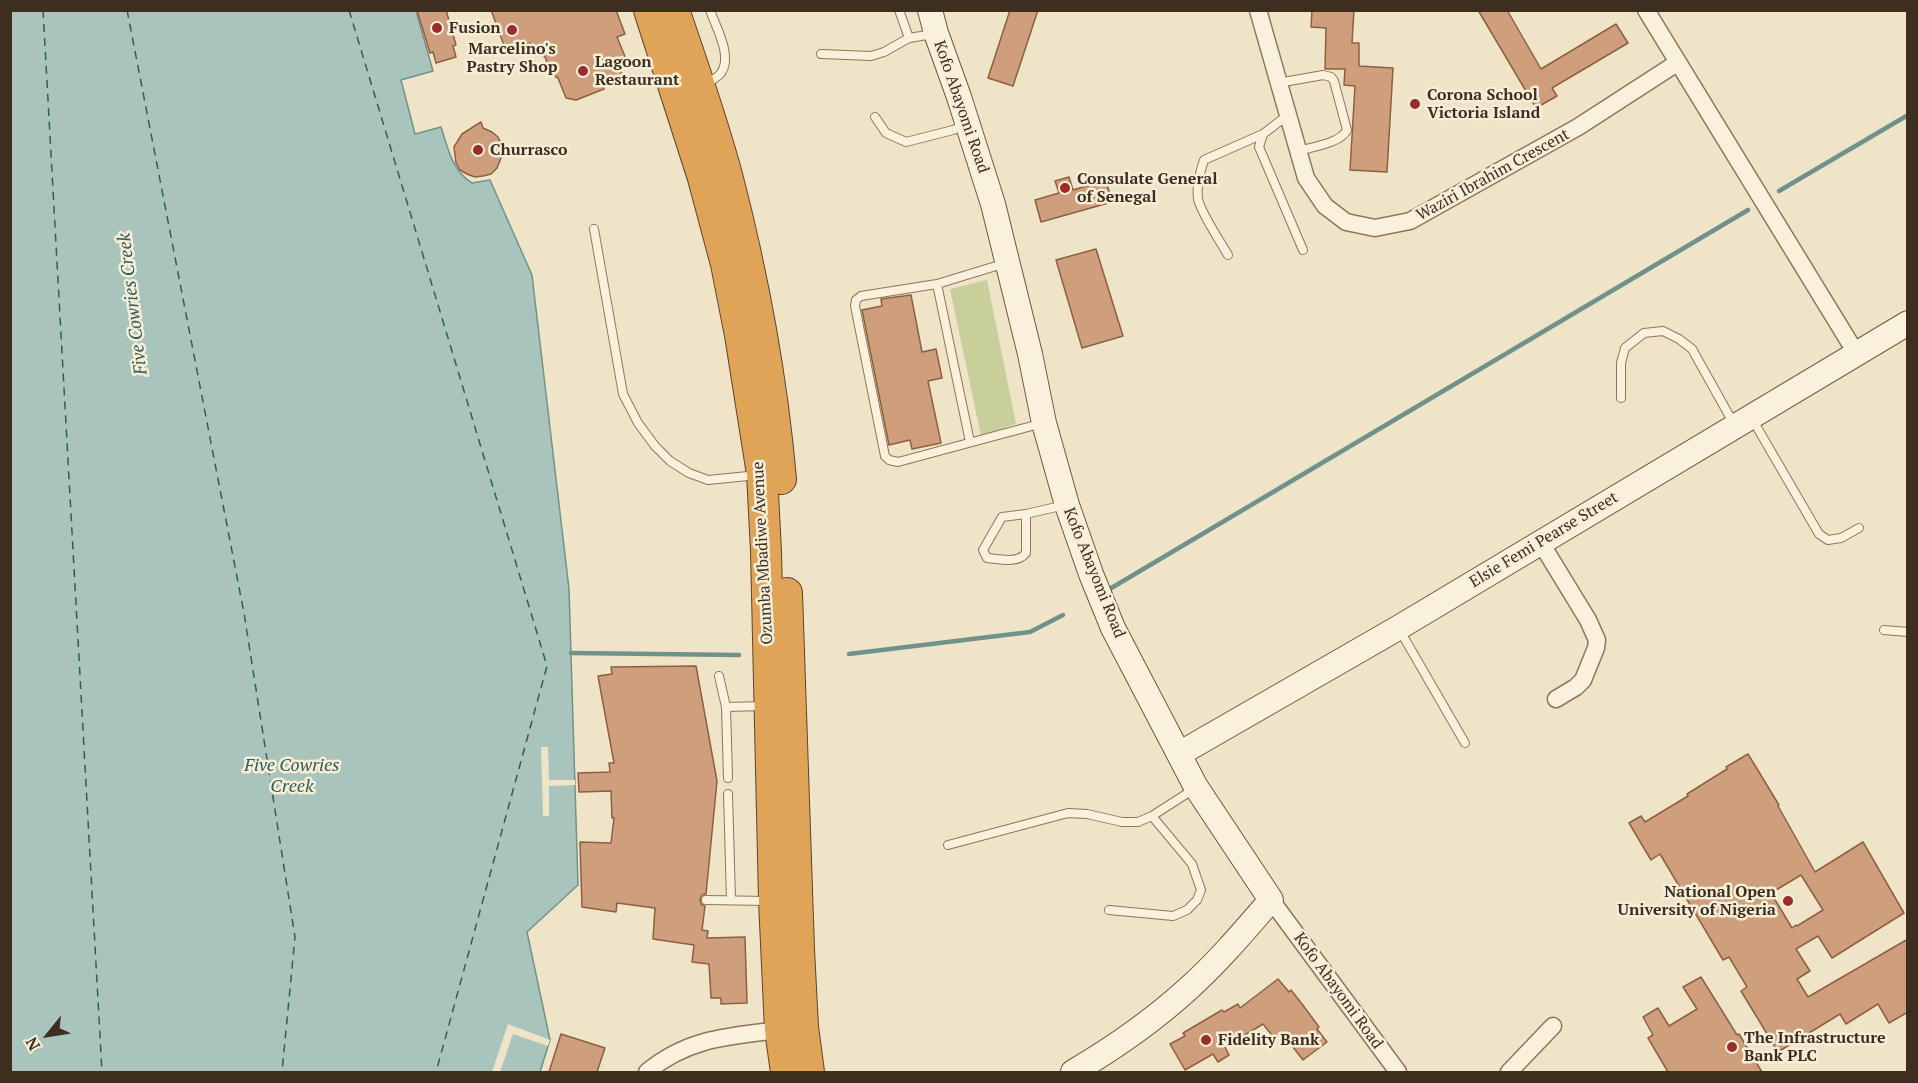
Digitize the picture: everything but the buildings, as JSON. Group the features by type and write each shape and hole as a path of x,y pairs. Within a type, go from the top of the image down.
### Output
{"highway":[{"name":"Ozumba Mbadiwe Avenue","path":"649,10 703,178 726,264 740,335 762,474 766,551 774,901 792,1029 809,1072"},
{"name":"Ozumba Mbadiwe Avenue","path":"674,10 727,173 762,333 777,433 783,504 791,685 799,948 786,1072"}],"street":[{"name":"Waziri Ibrahim Crescent","path":"1258,10 1306,178 1325,206 1346,222 1375,228 1410,221 1578,128 1677,63"},
{"path":"1646,10 1856,354"},
{"name":"Kofo Abayomi Road","path":"933,22 993,204 1009,262 1044,423 1067,505 1113,628 1196,787 1271,900 1398,1072"},
{"name":"Elsie Femi Pearse Street","path":"1179,754 1398,628 1908,323"},
{"path":"1541,543 1588,620 1597,640 1583,680 1556,699"},
{"path":"1074,1072 1122,1042 1189,988 1234,943 1271,900"},
{"path":"1509,1072 1553,1026"},
{"path":"647,1072 679,1051 699,1043 718,1038 792,1029"}],"lane":[{"path":"700,88 720,75 725,64 726,55 710,10"},
{"path":"899,10 909,38"},
{"path":"821,54 871,56 884,52 933,22"},
{"path":"1278,83 1323,75 1331,77 1334,81 1346,133 1340,139 1298,151"},
{"path":"1228,255 1198,199 1198,178 1204,160 1263,134 1288,116"},
{"path":"875,117 886,132 906,142 967,124"},
{"path":"1263,134 1259,147 1303,250"},
{"path":"594,229 623,394 638,423 654,446 670,461 689,473 708,480 762,474"},
{"path":"1009,262 937,284 861,296 856,300 855,306 885,456 889,460 898,462 1044,423"},
{"path":"937,284 970,442"},
{"path":"1621,398 1621,363 1624,348 1644,333 1664,331 1679,339 1692,349 1820,534 1828,540 1840,538 1859,528"},
{"path":"1026,514 1026,553 1023,558 1017,560 987,558 983,550 1002,518 1007,515 1026,514 1067,505"},
{"path":"1398,628 1465,743"},
{"path":"1884,630 1908,632"},
{"path":"719,676 726,707 728,778"},
{"path":"726,707 770,705"},
{"path":"948,845 1068,813 1087,814 1122,822 1138,822 1152,816 1196,787"},
{"path":"728,794 731,900"},
{"path":"1109,910 1173,916 1187,910 1197,900 1201,890 1192,864 1152,816"},
{"path":"705,900 774,901"}],"green space":[{"path":"987,280 1016,424 981,436 950,289"}],"water":[{"name":"Five Cowries Creek","path":"10,11 416,11 433,71 401,80 415,134 441,127 455,166 465,178 472,183 490,180 532,275 569,589 578,885 527,932 550,1040 540,1072 11,1072"}],"pier":[{"path":"541,747 548,747 549,780 575,780 575,785 549,786 549,816 543,816"},
{"path":"508,1024 550,1040 548,1046 513,1034 500,1072 492,1072"}],"waterway":[{"path":"1779,191 1908,115"},
{"path":"1108,590 1748,210"},
{"path":"849,654 1030,632 1063,615"},
{"path":"571,653 739,655"}],"ferry route":[{"path":"43,10 102,1072"},
{"path":"127,10 244,613 295,937 282,1072"},
{"path":"349,10 547,666 436,1072"},
{"path":"10,1057 11,1072"}],"place":[{"name":"Fusion","path":"437,28"},
{"name":"Marcelino's Pastry Shop","path":"512,30"},
{"name":"Lagoon Restaurant","path":"583,71"},
{"name":"Corona School Victoria Island","path":"1415,104"},
{"name":"Churrasco","path":"478,150"},
{"name":"Consulate General of Senegal","path":"1065,188"},
{"name":"National Open University of Nigeria","path":"1788,901"},
{"name":"Fidelity Bank","path":"1206,1040"},
{"name":"The Infrastructure Bank PLC","path":"1732,1047"}]}
